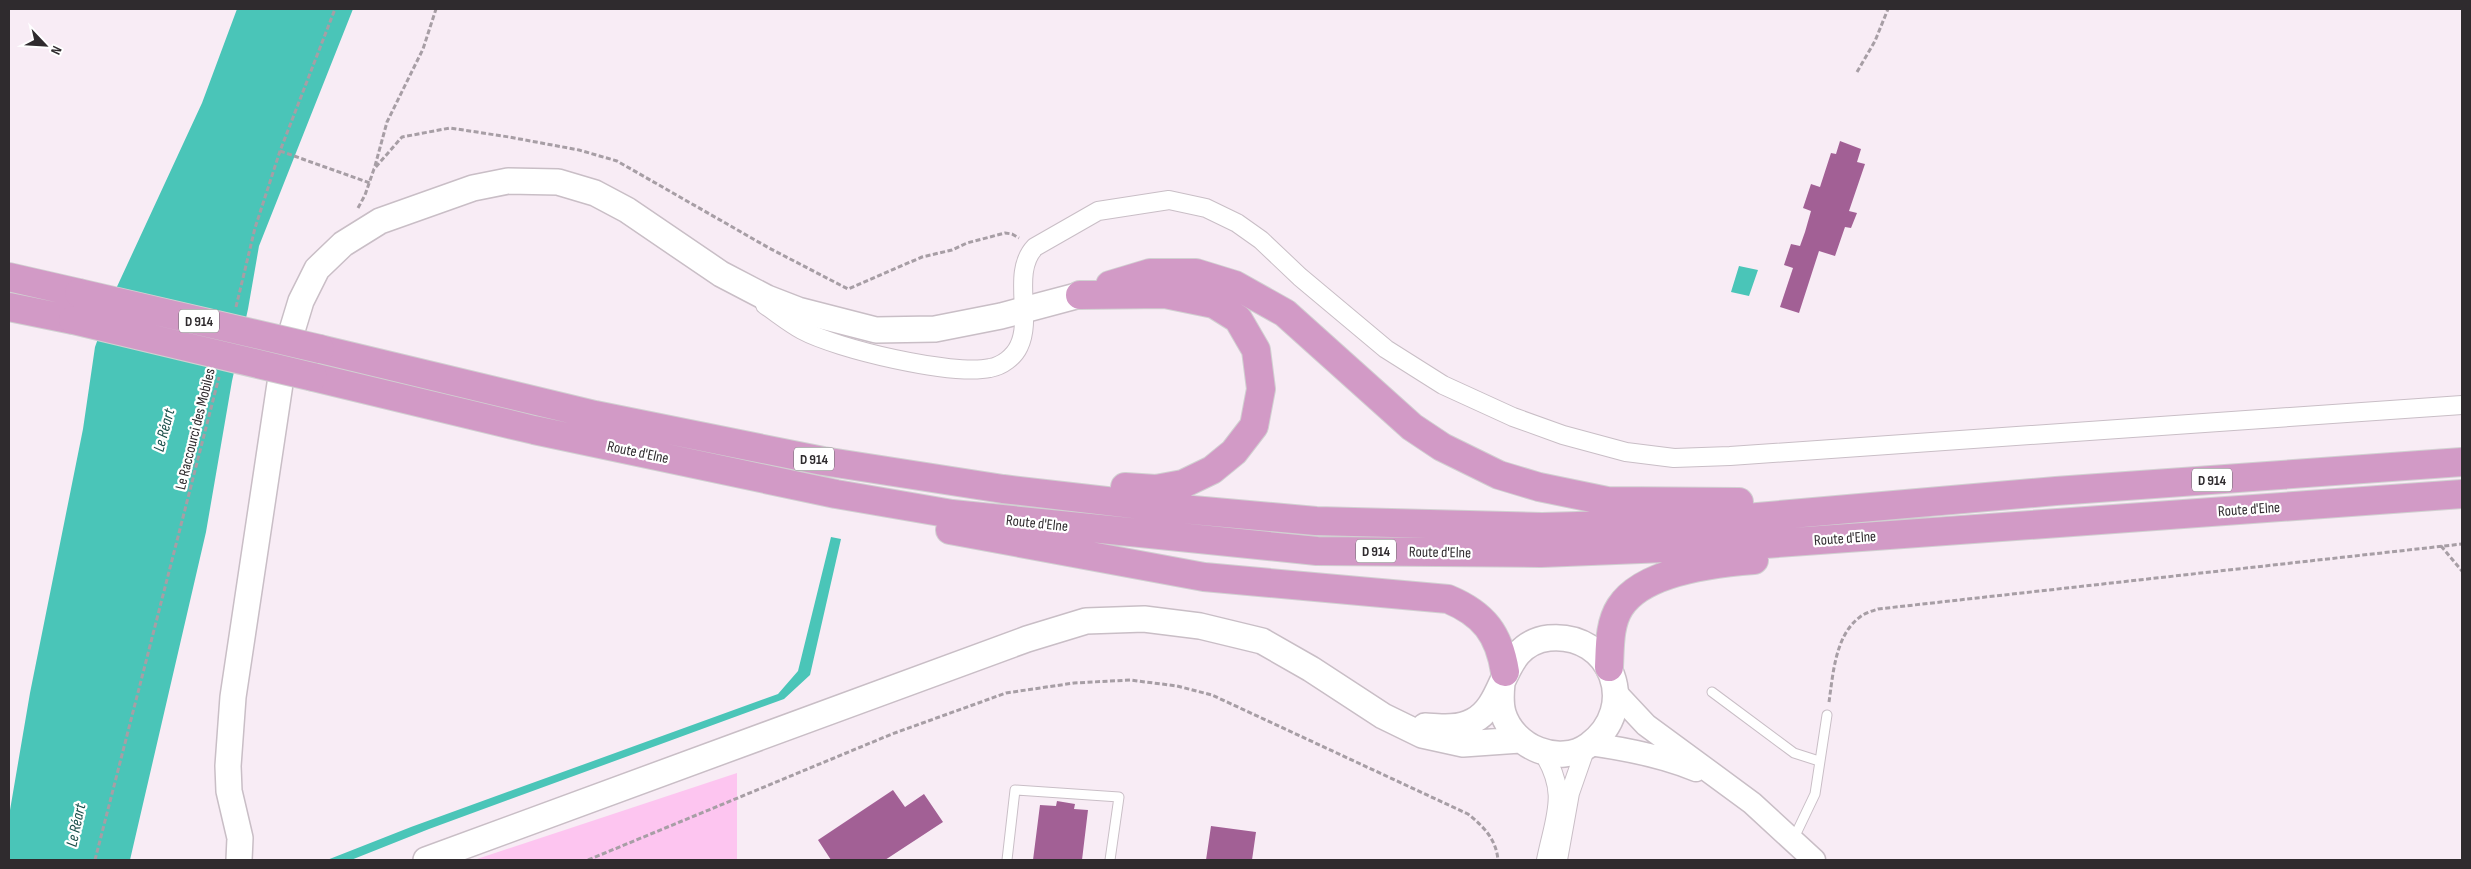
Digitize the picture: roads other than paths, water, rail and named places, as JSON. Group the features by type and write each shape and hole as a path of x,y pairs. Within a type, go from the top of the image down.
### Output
{"highway":[{"path":"1080,294 1150,273 1196,273 1235,285 1285,313 1412,427 1442,448 1499,475 1539,487 1607,501 1961,500"},
{"name":"D 914","path":"9,277 325,350"},
{"path":"325,350 828,448 1012,476 1156,489 1183,484 1212,470 1234,452 1254,426 1261,389 1256,350 1238,318 1214,304 1165,294 1080,294"},
{"name":"Route d'Elne","path":"9,307 73,320 628,450 836,494 952,514 1317,550 1541,553 1716,546 2458,494"},
{"name":"Route d'Elne","path":"325,350 595,415 823,461 1003,489 1158,507 1316,521 1542,527 1688,522 2462,462"},
{"path":"628,450 776,490 932,526 1204,578 1448,599 1478,614 1491,629 1503,656 1503,677"},
{"path":"1609,667 1612,628 1620,606 1644,584 1675,573 1748,561 2199,527 2458,494"}],"main road":[{"path":"254,860 240,849 229,791 228,766 233,697 284,357 301,302 317,269 343,244 380,221 473,188 508,180 558,182 596,193 627,210 721,274 767,298 798,310 876,330 935,329 1001,316 1024,308 1080,294"},
{"path":"426,860 1018,643 1086,621 1144,619 1200,626 1262,641 1311,668 1383,716 1422,735 1463,744 1520,740"},
{"path":"1383,716 1416,726 1446,728 1474,721 1490,704 1503,677 1515,656 1529,645 1546,638 1565,638 1582,642 1598,652 1609,667 1616,693 1614,713 1605,730 1588,745 1564,753 1542,751 1520,740 1510,728 1503,714 1500,698 1503,677"}],"street":[{"path":"721,274 803,331 862,352 943,367 991,368 1010,358 1019,346 1023,334 1024,274 1030,252 1035,247 1098,211 1170,200 1206,208 1237,223 1262,240 1300,277 1386,348 1443,386 1513,417 1563,435 1626,452 1674,458 2462,405"},
{"path":"1616,693 1646,726 1726,782 1752,803 1814,860"},
{"path":"1558,860 1570,793 1588,745 1632,750 1678,762 1726,782"},
{"path":"1542,751 1553,769 1559,793 1546,860"}],"lane":[{"path":"1712,692 1794,753 1819,761"},
{"path":"1793,840 1815,794 1826,715"},
{"path":"1008,860 1015,790 1119,797 1110,860"}],"water":[{"name":"Le Réart","path":"237,9 353,9 259,246 248,309 232,381 206,532 130,860 9,860 9,816 30,693 83,429 95,347 115,291 202,103"},
{"path":"1739,266 1758,270 1749,296 1731,292"},
{"path":"831,537 841,539 810,675 784,699 429,829 351,860 327,860 411,827 778,694 798,671"}]}
